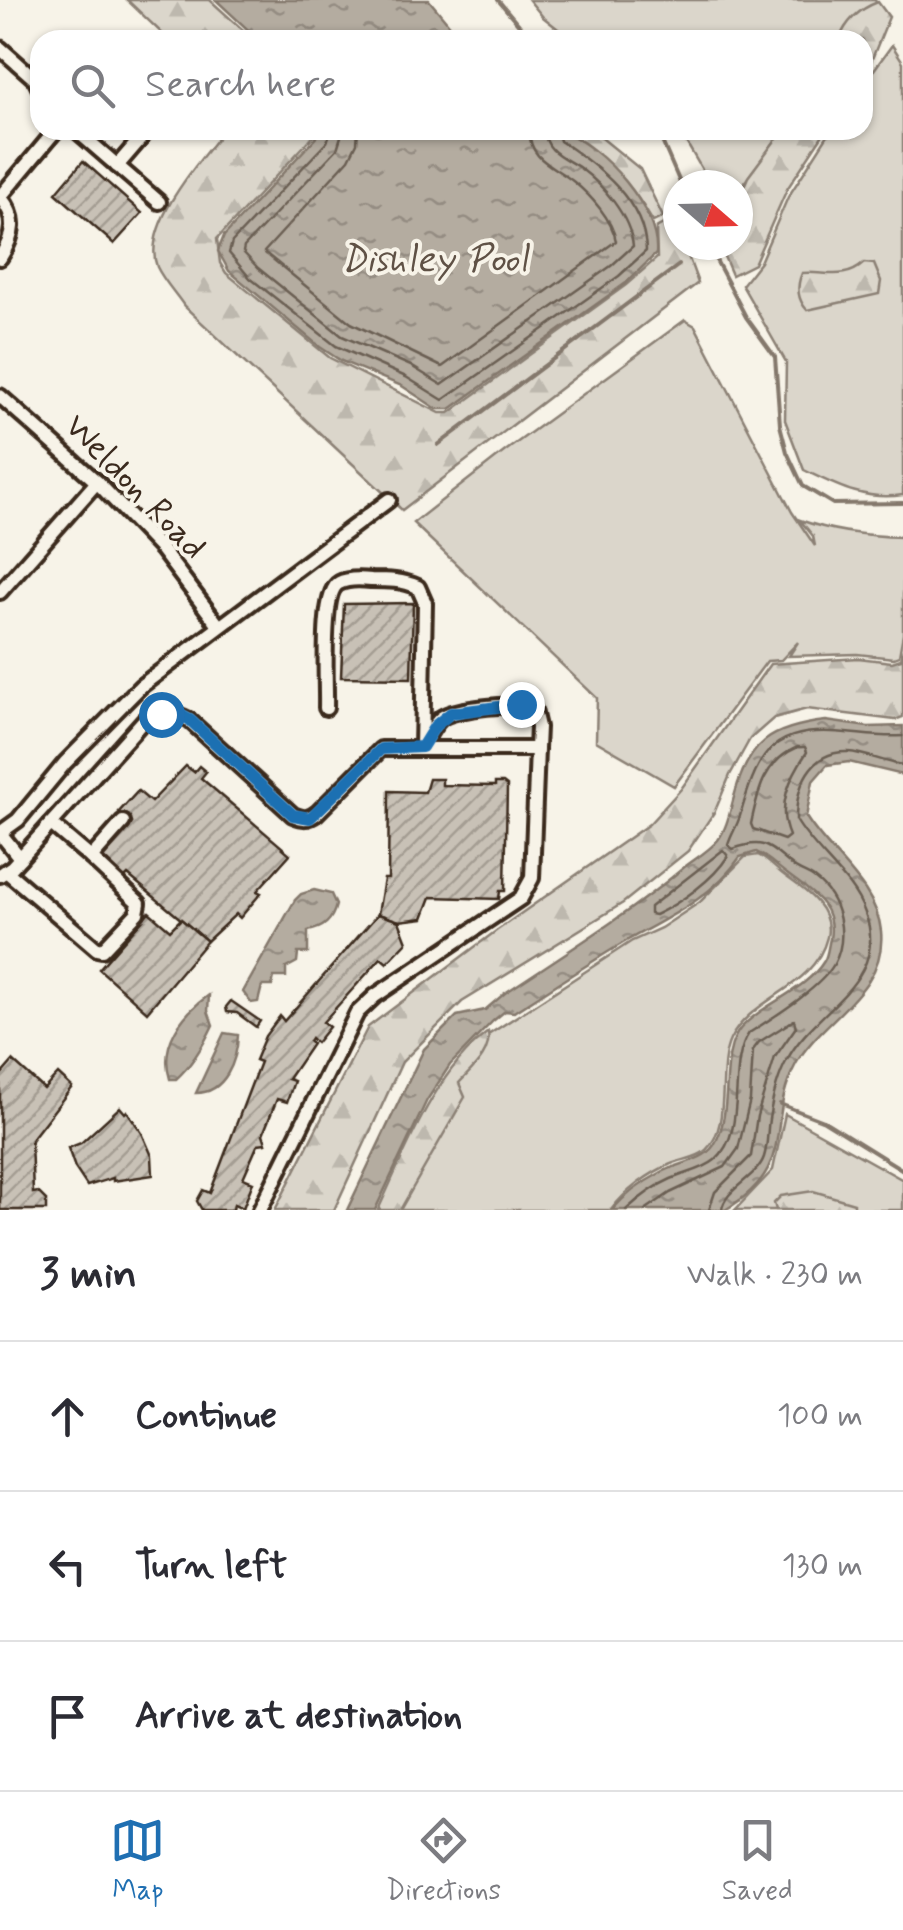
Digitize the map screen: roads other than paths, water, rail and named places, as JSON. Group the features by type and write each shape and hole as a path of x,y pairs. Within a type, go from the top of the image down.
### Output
{"street":[{"path":"0,48 30,75"},
{"path":"0,258 13,224 8,206 0,197 48,140"},
{"path":"87,140 158,202"},
{"path":"117,166 139,140"},
{"name":"Weldon Road","path":"0,396 97,482 161,550 219,626"},
{"path":"0,592 97,482"},
{"path":"20,858 0,833 18,820 140,686 389,500"},
{"path":"326,708 328,606 334,588 340,582 353,580 409,582 418,587 425,603 422,747"},
{"path":"260,1210 357,1013 376,996 522,898 532,878 534,710 521,704 451,713 435,726 422,747"},
{"path":"51,824 138,903 136,913 102,950 3,873 144,720 177,713 190,720 293,815 302,818 318,813 381,749 536,748"},
{"path":"91,858 123,822"}],"water":[{"path":"216,0 429,0 454,30 248,30"},
{"name":"Dishley Pool","path":"314,140 579,140 611,165 639,200 655,236 656,254 626,283 450,409 437,409 402,386 341,361 320,347 229,271 218,251 224,236"},
{"path":"826,721 868,727 903,726 903,775 849,762 827,765 813,781 806,817 870,899 881,931 880,952 863,988 796,1064 782,1106 772,1160 748,1194 725,1210 612,1210 647,1180 709,1151 724,1116 734,1039 750,1019 807,981 825,959 831,927 825,908 812,893 756,852 740,857 717,884 689,905 493,1021 450,1065 427,1100 375,1210 347,1210 424,1049 457,1016 485,1010 706,852 724,830 740,778 755,750 777,733"},
{"path":"314,890 331,894 336,905 330,919 308,931 308,953 298,953 297,962 286,968 286,977 274,977 272,986 262,986 258,1002 251,1003 243,992 295,900"},
{"path":"209,995 208,1011 213,1025 188,1067 176,1079 170,1079 168,1054 175,1031"},
{"path":"224,1033 238,1035 232,1065 215,1088 196,1093"}],"waterway":[{"path":"498,0 524,30"},
{"path":"661,140 674,170"},
{"path":"716,260 746,317 775,357 780,425 803,486 833,504 903,503"},
{"path":"438,445 679,265"},
{"path":"780,1104 824,1121 903,1170"}]}
